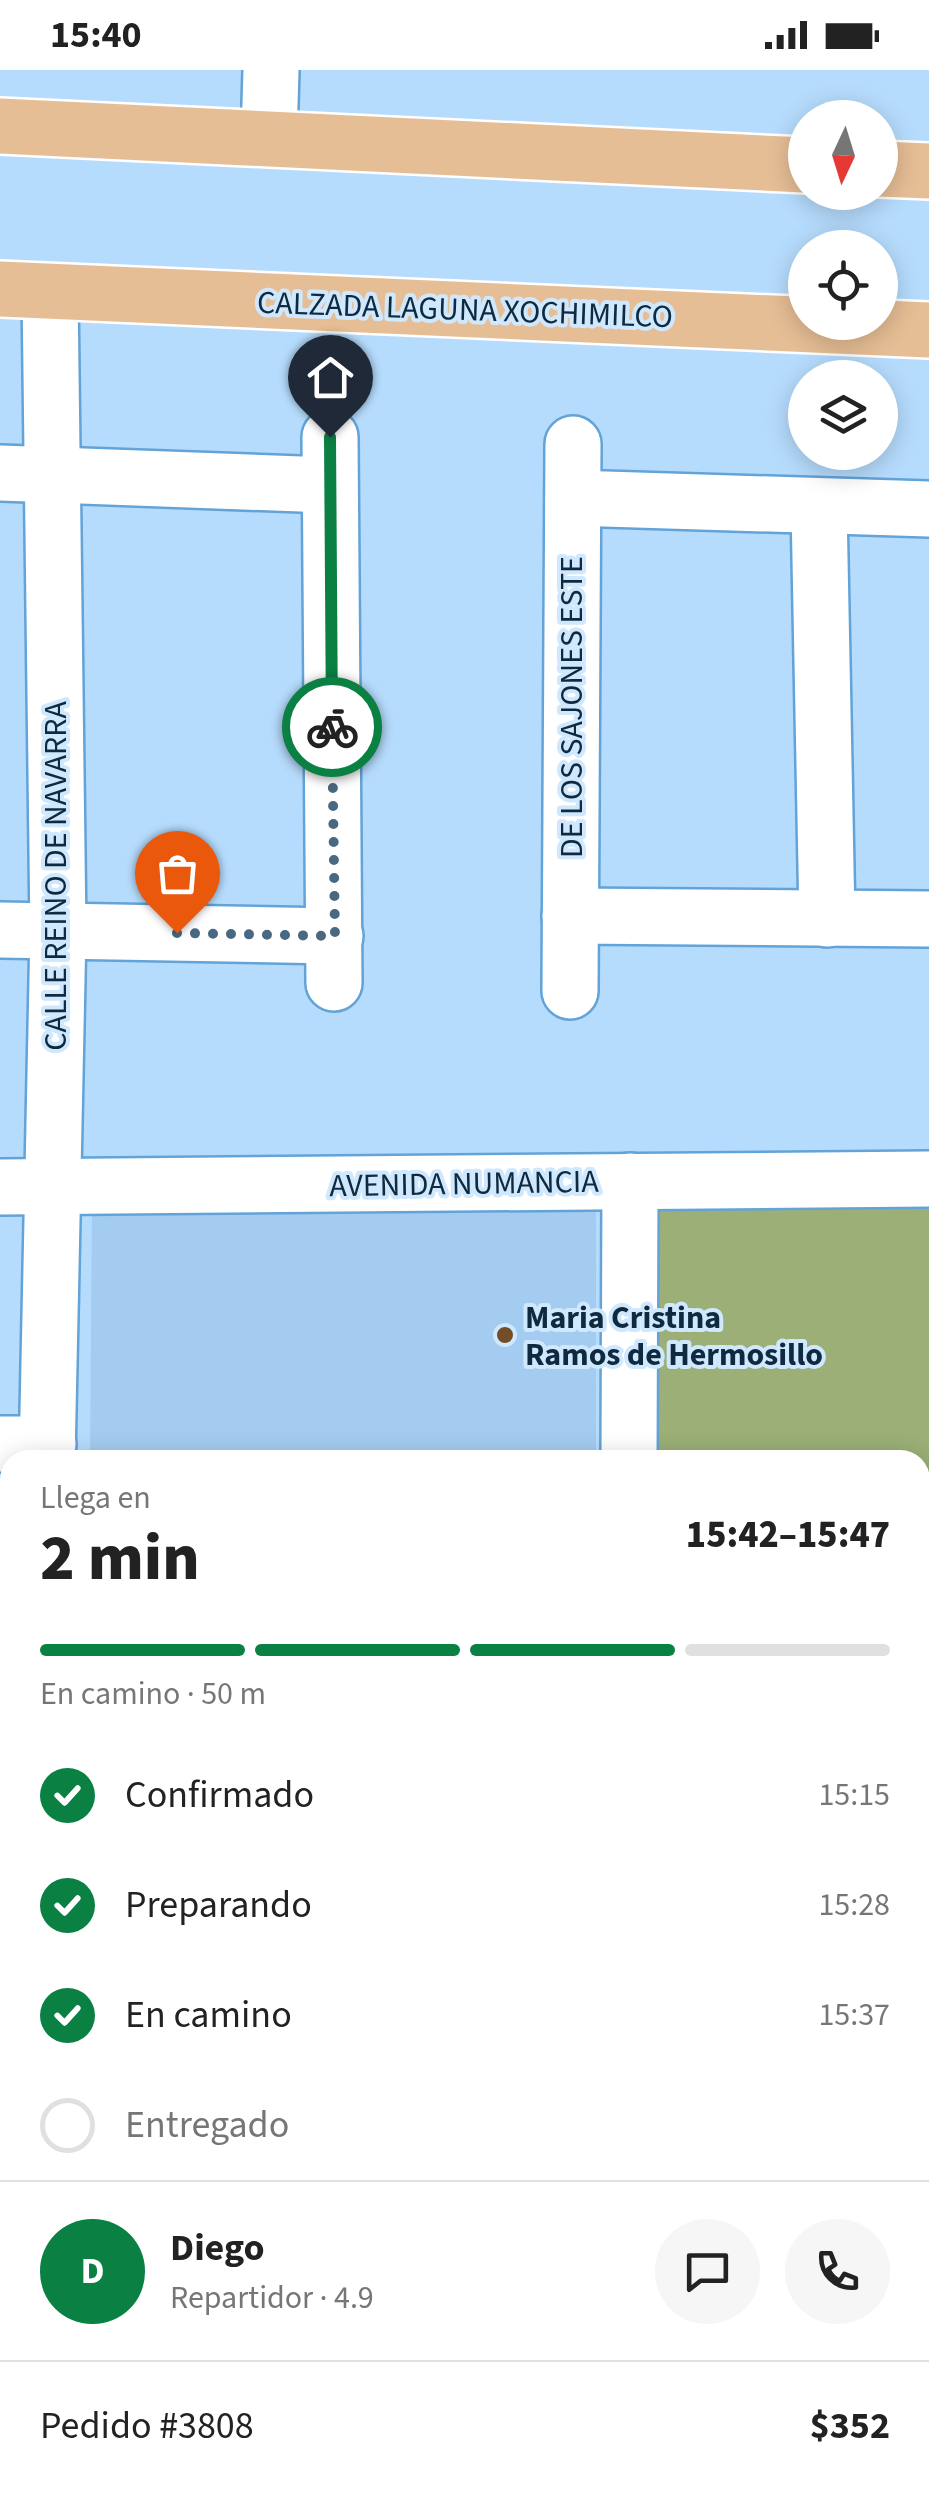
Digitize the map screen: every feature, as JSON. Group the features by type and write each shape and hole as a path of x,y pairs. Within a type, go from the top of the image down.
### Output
{"main road":[{"path":"0,126 788,164"},
{"path":"898,169 929,171"},
{"name":"CALZADA LAGUNA XOCHIMILCO","path":"25,290 929,330"}],"street":[{"path":"269,138 271,70"},
{"name":"CALLE REINO DE NAVARRA","path":"25,290 26,473 58,931 26,1187 32,1450"},
{"name":"DE LOS SAJONES ESTE","path":"570,991 573,444"},
{"path":"0,930 58,931 335,960 329,461 26,473"},
{"path":"573,498 929,509"},
{"path":"819,507 828,919"},
{"path":"570,916 929,920"},
{"name":"AVENIDA NUMANCIA","path":"26,1187 929,1179"},
{"path":"629,1450 630,1181"}],"shaded area":[{"path":"92,1206 596,1211 596,1450 90,1450"}],"green space":[{"path":"929,1198 929,1450 655,1450 657,1206"}],"way so far":[{"path":"177,933 335,936 332,727"}],"place":[{"name":"Maria Cristina Ramos de Hermosillo","path":"505,1335"}],"route":[{"path":"330,437 332,727"}]}
